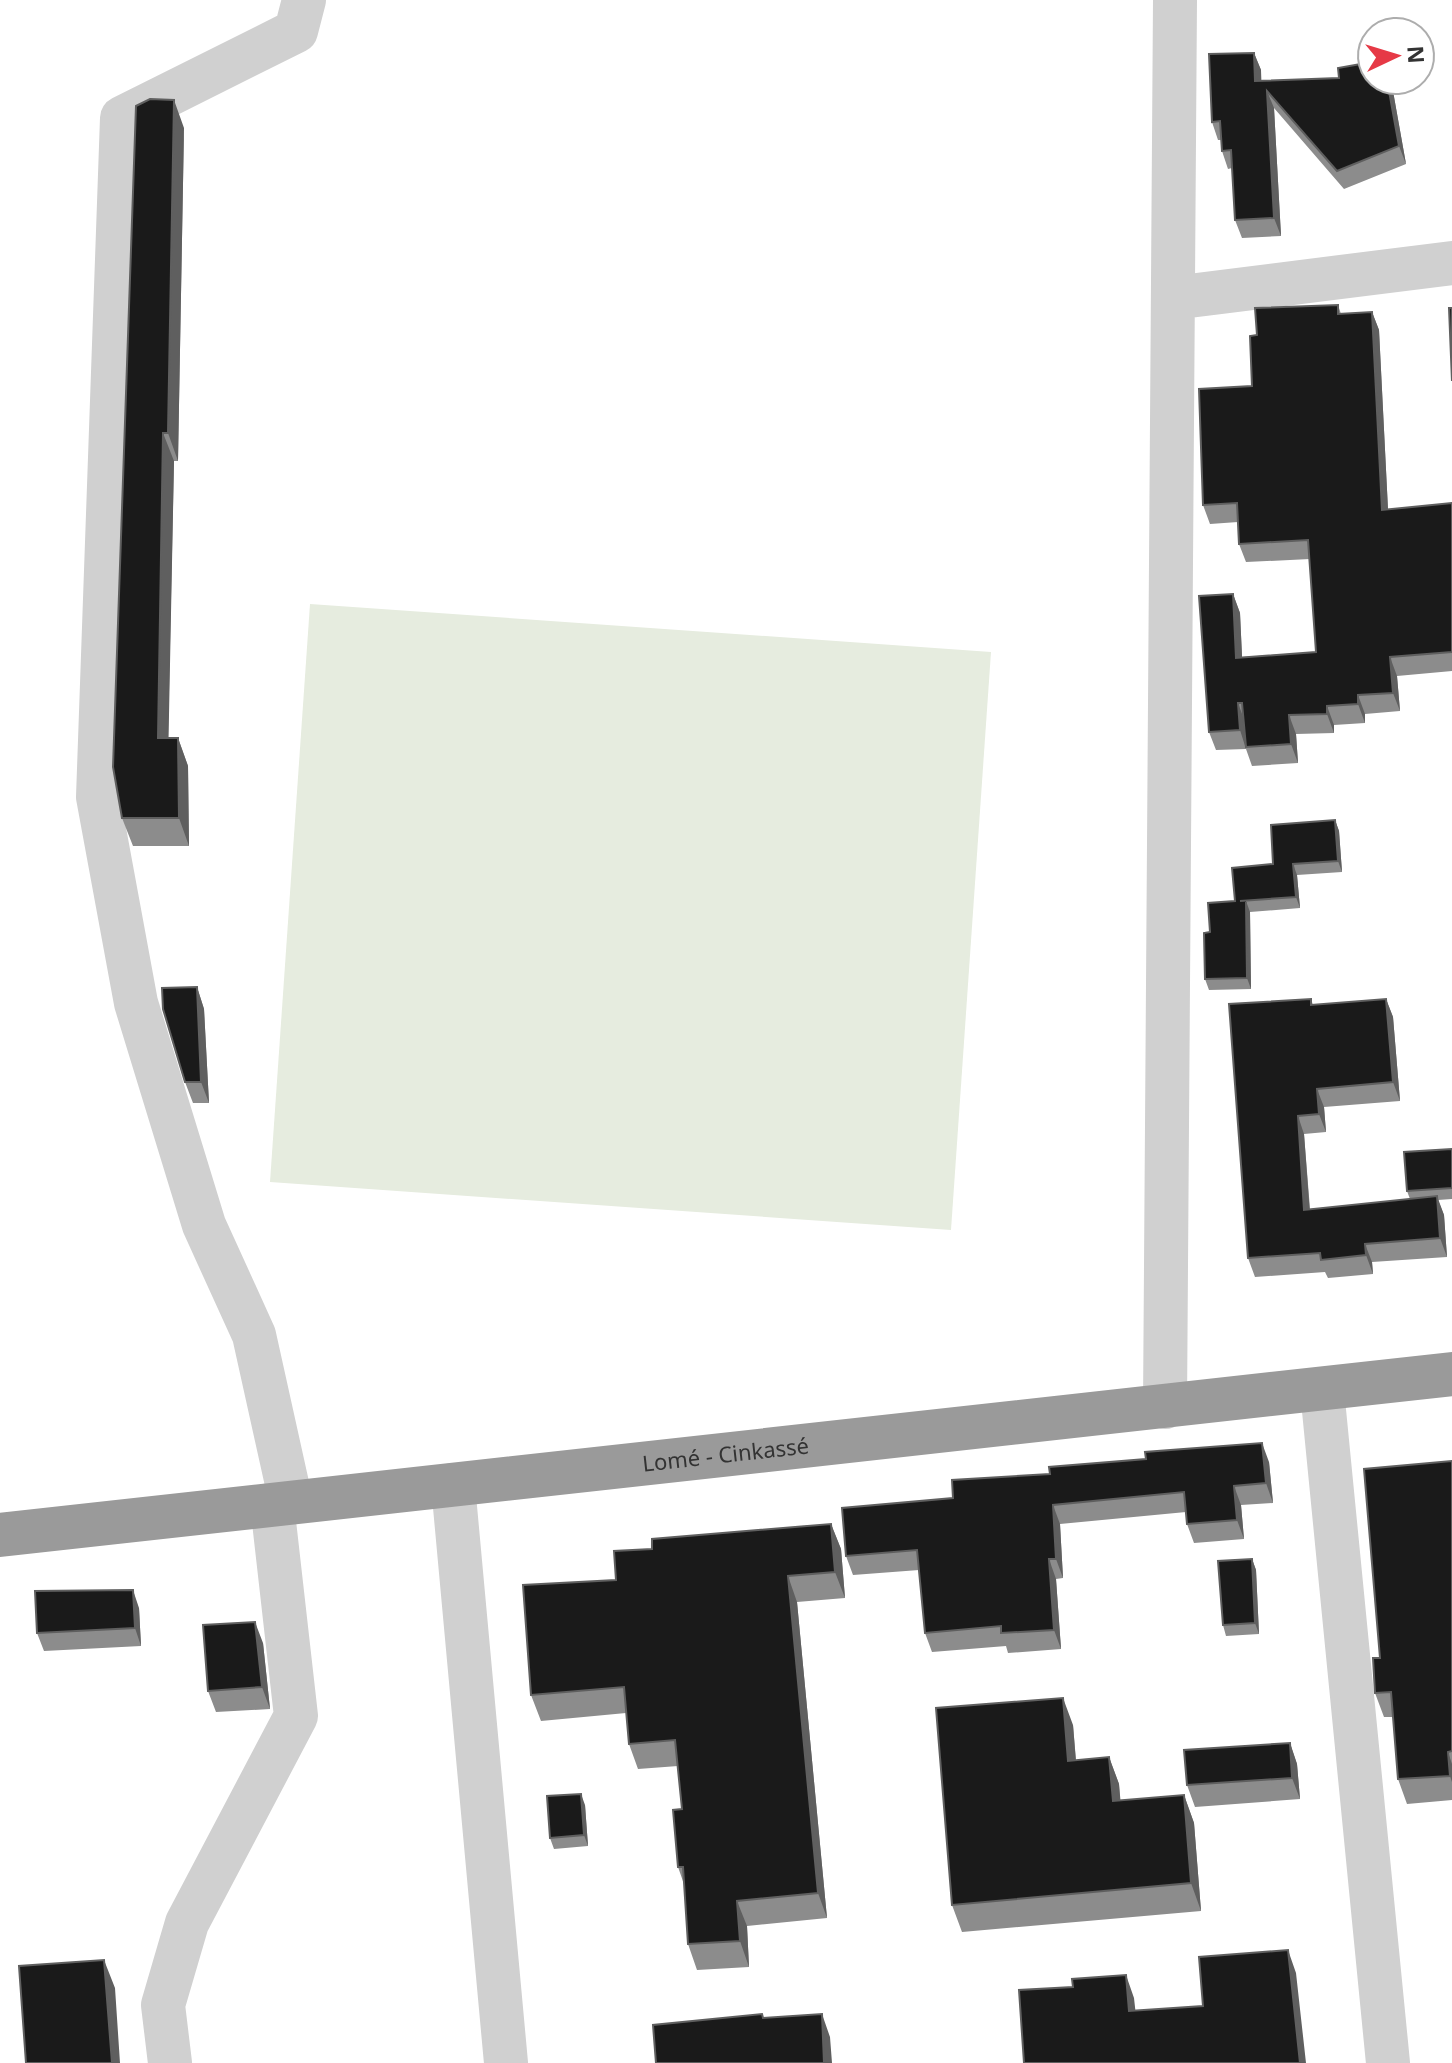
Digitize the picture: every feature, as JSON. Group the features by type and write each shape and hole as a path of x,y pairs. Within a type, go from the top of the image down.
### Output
{"highway":[{"name":"Lomé - Cinkassé","path":"0,1535 1452,1374"}],"street":[{"path":"170,2063 163,2005 187,1923 296,1716 282,1503 254,1335 204,1225 136,1003 98,797 122,118 296,31 304,0"},
{"path":"1165,1407 1175,0"},
{"path":"1173,298 1452,263"},
{"path":"1322,1390 1388,2063"},
{"path":"453,1485 506,2063"}],"shaded area":[{"path":"310,604 991,652 951,1230 270,1182"}],"building":[{"path":"1254,53 1255,81 1339,78 1338,68 1356,65 1356,96 1390,96 1399,146 1337,171 1267,91 1274,218 1235,220 1231,150 1222,151 1220,121 1212,122 1209,54"},
{"path":"150,99 174,100 168,433 163,433 158,738 178,738 179,818 122,818 113,767 136,106"},
{"path":"1338,305 1338,314 1372,312 1382,510 1452,503 1452,652 1390,657 1393,693 1358,695 1358,704 1327,706 1327,714 1289,715 1291,744 1246,747 1242,703 1238,703 1240,730 1209,732 1199,596 1233,594 1236,658 1316,652 1308,540 1239,544 1237,503 1203,505 1199,389 1252,386 1250,336 1257,335 1255,308"},
{"path":"1449,308 1452,308 1452,381"},
{"path":"1335,820 1338,861 1293,864 1296,897 1240,901 1246,901 1247,978 1205,979 1204,933 1210,932 1208,903 1235,901 1232,868 1273,864 1271,825"},
{"path":"197,987 201,1082 185,1082 163,1009 162,988"},
{"path":"1311,999 1311,1005 1386,999 1393,1082 1317,1089 1319,1114 1298,1116 1304,1210 1437,1196 1440,1238 1365,1244 1366,1255 1321,1260 1320,1253 1248,1258 1229,1004"},
{"path":"1452,1149 1452,1188 1407,1191 1404,1152"},
{"path":"1262,1443 1266,1483 1234,1486 1237,1520 1187,1524 1184,1492 1053,1505 1056,1559 1049,1559 1054,1630 1001,1633 1001,1626 925,1633 917,1550 846,1556 842,1508 953,1498 952,1480 1050,1474 1049,1467 1146,1459 1145,1452"},
{"path":"1452,1461 1450,1776 1398,1779 1391,1692 1375,1693 1373,1658 1380,1658 1364,1469"},
{"path":"831,1524 835,1572 788,1576 818,1893 737,1901 740,1941 688,1944 683,1867 678,1867 673,1810 682,1809 675,1740 629,1744 624,1687 531,1695 523,1585 616,1580 614,1551 652,1549 652,1539"},
{"path":"1252,1559 1255,1623 1223,1625 1218,1561"},
{"path":"133,1590 135,1628 37,1633 35,1591"},
{"path":"255,1622 262,1687 208,1691 203,1625"},
{"path":"1063,1698 1068,1761 1109,1757 1113,1801 1184,1795 1191,1883 952,1905 936,1708"},
{"path":"1290,1743 1292,1778 1187,1785 1184,1750"},
{"path":"581,1794 584,1835 550,1838 547,1796"},
{"path":"1288,1950 1300,2063 1024,2063 1019,1990 1073,1987 1072,1979 1126,1975 1129,2011 1203,2006 1199,1957"},
{"path":"104,1960 112,2063 26,2063 19,1966"},
{"path":"762,2014 763,2018 822,2014 824,2063 656,2063 653,2025"}]}
